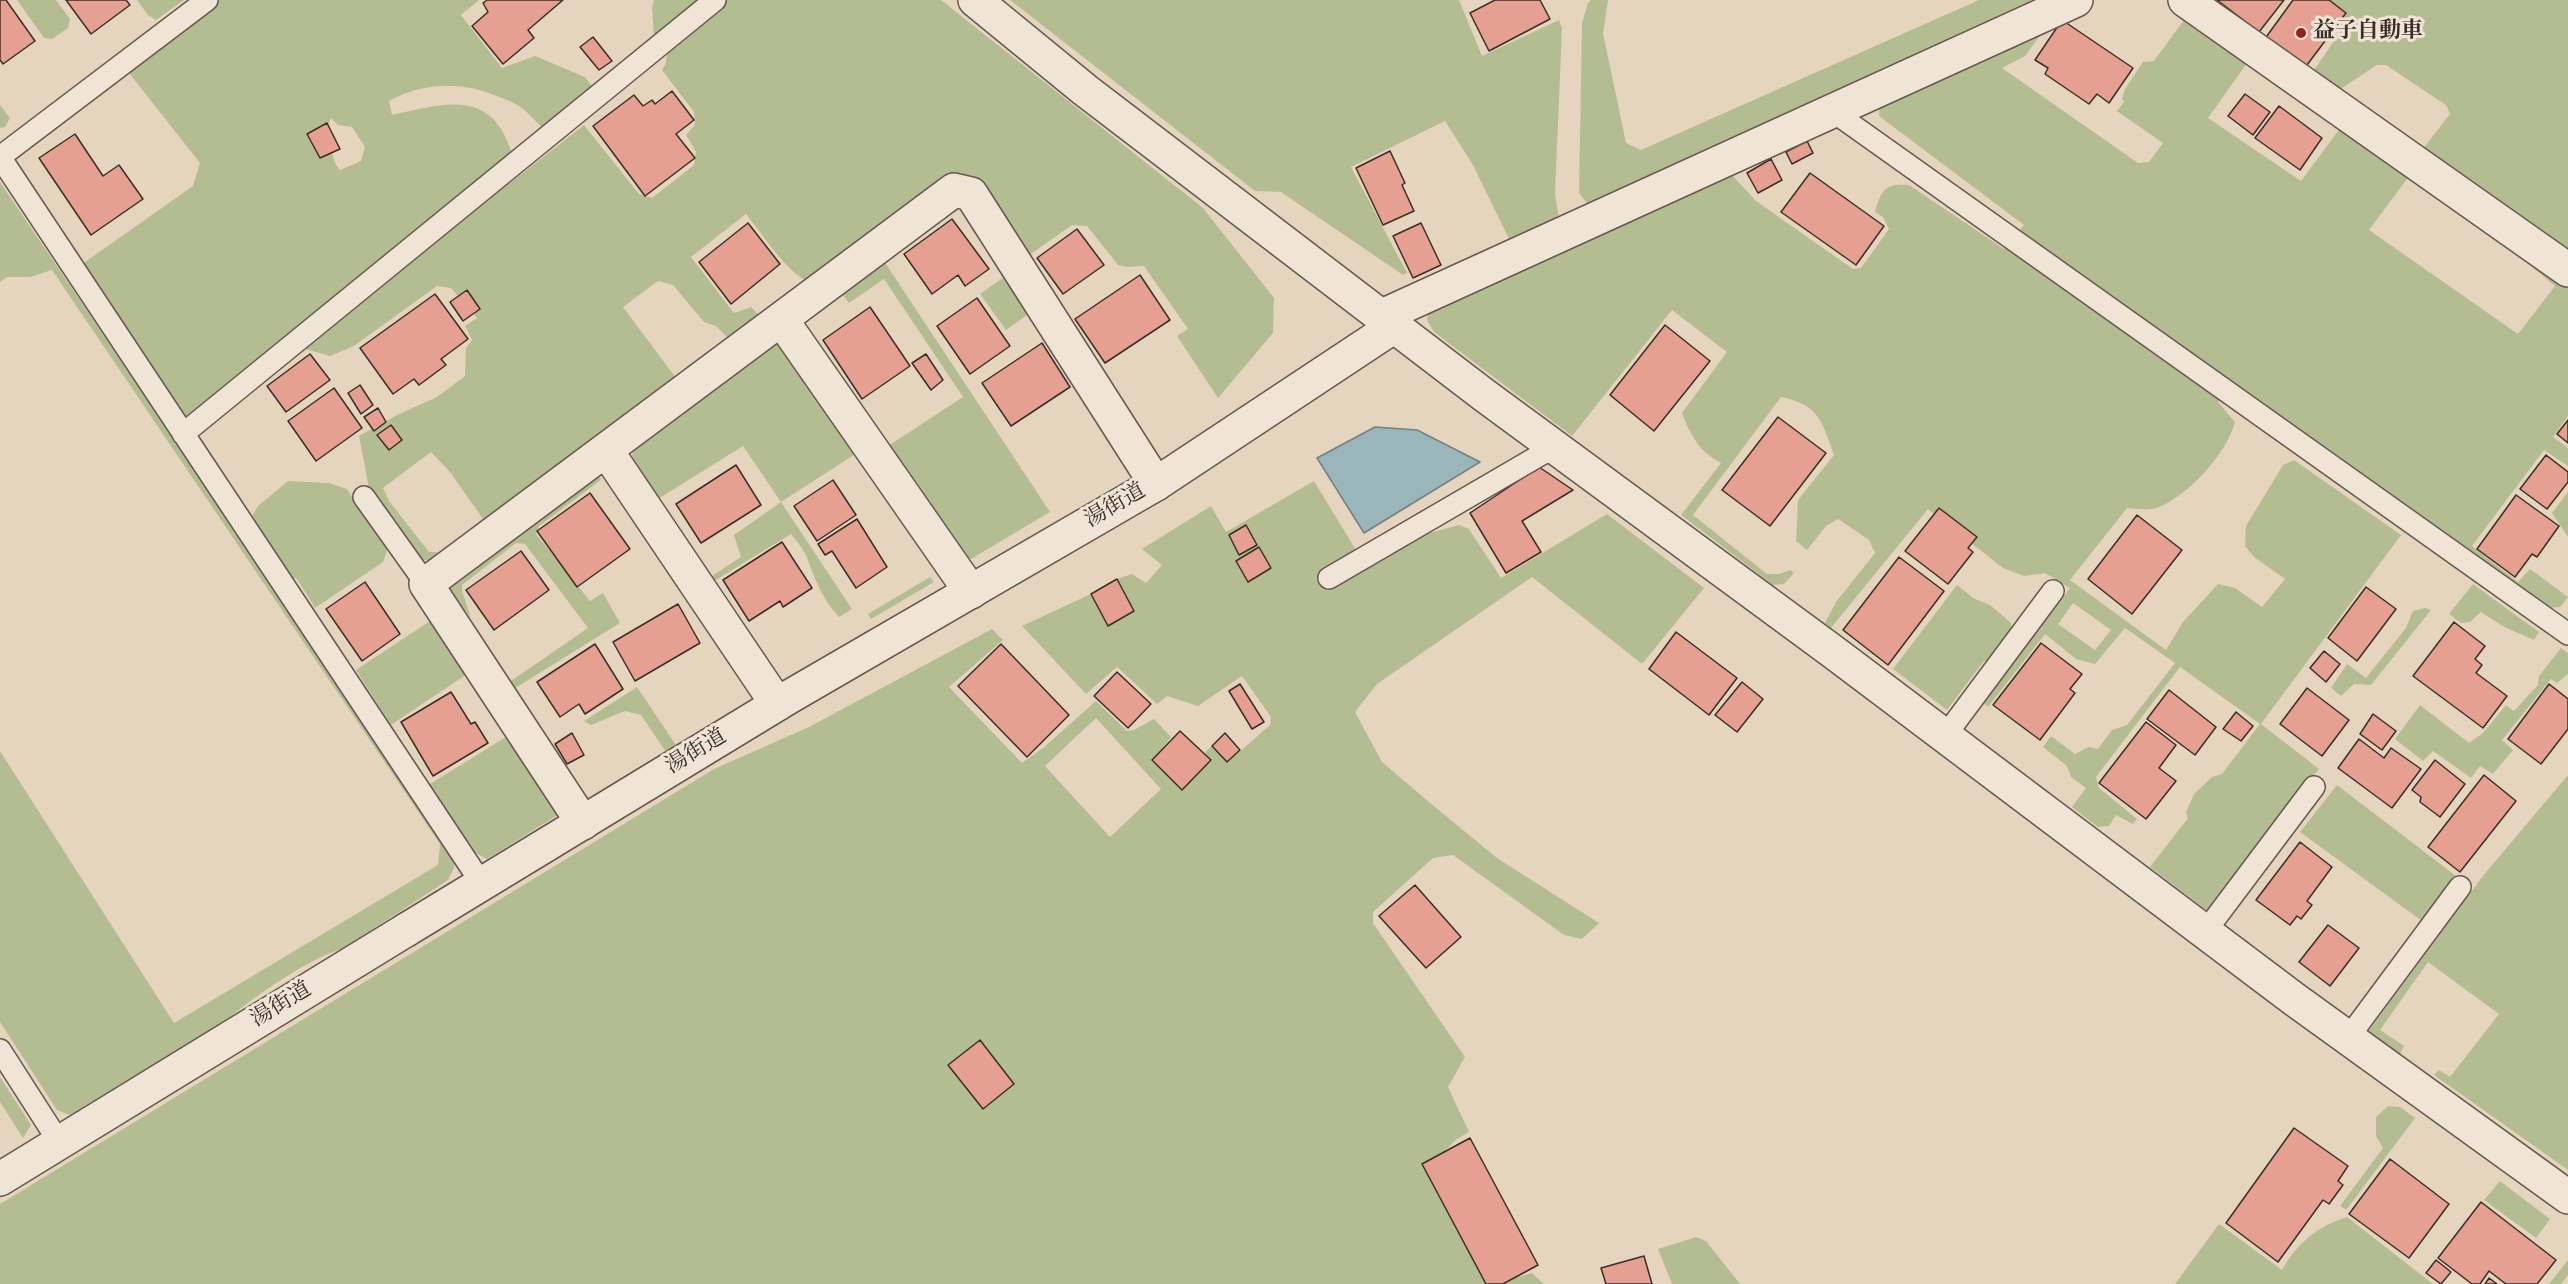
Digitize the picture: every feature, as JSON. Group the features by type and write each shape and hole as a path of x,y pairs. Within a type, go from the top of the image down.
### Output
{"street":[{"path":"975,0 1085,90 1387,322 2348,1038 2568,1197"},
{"name":"湯街道","path":"0,1179 777,704 1156,484 1387,322 1831,110 2076,0"},
{"path":"2185,0 2568,270"},
{"path":"583,823 426,584 954,190 971,194 1156,484"},
{"path":"781,319 970,592"},
{"path":"606,450 777,704"}],"lane":[{"path":"207,0 0,157 482,884"},
{"path":"183,434 715,0"},
{"path":"1831,110 2565,626"},
{"path":"1329,578 1554,447"},
{"path":"364,496 426,584"},
{"path":"1945,736 2054,591"},
{"path":"2205,932 2314,787"},
{"path":"2348,1038 2460,887"},
{"path":"0,1050 60,1142"}],"green space":[{"path":"17,0 56,0 70,19 68,28 52,39 44,38"},
{"path":"137,0 184,0 156,20 148,15"},
{"path":"216,0 479,0 461,15 502,68 535,56 585,77 593,88 543,128 514,103 483,91 456,86 429,87 402,95 389,101 392,115 448,105 465,105 479,109 492,118 503,133 512,154 491,172 510,183 584,125 639,194 652,198 694,165 696,152 686,135 695,125 694,112 662,70 666,63 667,50 727,0 941,0 1203,208 1274,298 1273,333 1218,398 1177,336 1188,329 1144,266 1118,265 1087,226 1072,225 1028,256 976,186 810,283 783,262 746,214 691,257 734,313 751,307 763,319 732,342 716,326 704,322 673,285 658,281 623,307 679,382 488,526 450,472 431,452 383,488 389,501 429,552 441,552 440,561 422,560 369,488 359,436 437,397 465,376 466,348 472,340 465,326 477,318 451,288 437,286 354,346 330,356 288,344 185,420 83,271 85,262 193,186 200,163 129,73 131,64","holes":["331,118 338,125 352,127 365,147 361,161 340,170 336,165 325,133"]},
{"path":"654,0 699,0 654,38 652,7"},
{"path":"1010,0 1459,0 1482,56 1559,20 1562,28 1555,194 1559,218 1510,241 1473,165 1445,121 1351,167 1407,273 1403,275 1281,192 1255,191"},
{"path":"1591,0 1608,0 1603,33 1626,143 1641,150 1979,0 2040,0 1590,207 1579,193 1582,23"},
{"path":"2327,0 2568,0 2568,416 2553,437 2568,448 2568,466 2544,450 2472,546 2518,582 2530,569 2568,597 2560,607 2544,608 2231,381 2218,402 2235,422 2224,447 2205,472 2182,493 2159,507 2127,508 2070,580 2166,650 2183,622 2218,584 2235,588 2262,607 2285,579 2254,557 2245,546 2246,526 2283,465 2294,460 2401,535 2261,724 2319,769 2209,912 2150,867 2188,818 2186,813 2194,794 2212,777 2222,774 2260,724 2180,667 2096,777 2099,788 2137,819 2133,824 2116,815 2109,826 2098,827 2072,807 2086,788 2071,777 2067,766 2043,747 2051,736 2075,754 2089,747 2098,749 2112,730 2127,725 2175,663 2125,628 2095,664 2076,659 2045,634 1988,707 1983,703 2070,588 2045,573 2024,576 2003,568 1928,509 1831,628 1825,623 1836,602 1875,553 1869,540 1838,519 1826,526 1807,550 1796,541 1798,500 1834,455 1822,424 1812,410 1794,400 1781,397 1693,515 1767,574 1779,574 1790,570 1794,573 1784,584 1773,585 1681,515 1721,463 1707,454 1696,442 1682,413 1727,352 1672,310 1572,436 1434,332 1427,320 1429,310 1732,175 1756,201 1853,269 1861,268 1889,229 1883,217 1875,212 1882,193 1895,185 1909,185 2004,249 2024,225 1879,116 1880,101 2049,23 2025,56 2002,68 2138,163 2149,162 2163,143 2117,111 2124,102 2122,99 2125,89 2143,62 2154,61 2184,20 2247,63 2208,118 2301,181 2341,127 2410,175 2369,230 2518,334 2555,286 2453,201 2419,154 2450,114 2446,105 2386,65 2377,65 2336,92 2312,73 2343,28","holes":["2073,603 2111,630 2095,650 2058,624"]},
{"path":"0,105 10,118 5,127 0,128"},
{"path":"0,182 455,855 454,868 448,880 344,948 315,960 283,979 227,1020 70,1115 57,1110 0,1022 0,751 174,1023 438,865 440,844 52,270 30,277 7,277 0,282"},
{"path":"882,258 1050,512 971,559 955,554 885,448 963,397 884,279 849,303 843,295 809,319 805,313"},
{"path":"1007,275 1031,312 1006,330 980,294"},
{"path":"776,341 860,451 781,502 743,446 658,499 632,462 633,446"},
{"path":"598,474 601,480 539,526 536,534 590,601 603,593 620,623 512,690 508,683 588,628 525,544 516,543 462,585 471,618 449,589 452,579"},
{"path":"288,481 329,483 347,489 387,550 383,562 315,608 297,579 288,576 252,516 258,506"},
{"path":"1314,481 1359,555 1387,539 1426,534 1459,525 1469,529 1501,578 1607,514 1704,588 1642,664 1532,577 1377,684 1355,712 1382,762 1497,858 1599,923 1582,939 1564,935 1453,855 1433,858 1373,912 1373,923 1465,1057 1448,1087 1469,1132 1457,1139 1428,1167 1490,1284 0,1284 0,1204 714,769 809,727 992,629 1003,640 949,687 1022,763 1043,748 1096,701 1127,731 1134,730 1154,719 1171,737 1152,761 1182,790 1210,761 1205,752 1212,746 1228,762 1270,725 1271,717 1242,676 1198,706 1167,696 1157,704 1117,667 1086,694 1022,626 1091,594 1108,625 1134,611 1117,579 1132,574 1146,583 1162,565 1142,549 1211,506 1226,532","holes":["1246,525 1257,545 1240,555 1229,535","1259,547 1270,568 1248,582 1236,561","1096,718 1161,789 1110,837 1045,766"]},
{"path":"2568,492 2568,537 2552,513"},
{"path":"781,502 852,609 839,617 824,597 806,555 791,534 711,583 709,578 741,557 734,535"},
{"path":"930,577 934,582 871,619 868,614"},
{"path":"2473,584 2539,632 2534,640 2504,627 2481,612 2470,622 2461,623 2449,614"},
{"path":"1957,585 1973,598 1990,605 2011,623 2012,634 1992,661 1984,661 1947,710 1893,669"},
{"path":"2425,608 2431,610 2371,685 2354,684 2341,696 2331,688 2347,664 2366,678 2406,628 2413,611"},
{"path":"433,619 470,672 391,725 356,670"},
{"path":"2561,648 2568,653 2568,674 2557,683 2551,679 2502,740 2513,750 2493,774 2480,766 2471,778 2433,751 2423,761 2395,739 2420,705 2469,743 2483,733 2506,705 2514,711 2538,685 2539,676"},
{"path":"637,687 678,748 668,755 641,715 625,711 591,725 584,721"},
{"path":"509,735 561,813 487,859 474,852 430,784"},
{"path":"2568,775 2568,1170 2434,1075 2439,1070 2450,1077 2499,1014 2428,962 2380,1030 2404,1046 2400,1054 2368,1032 2482,877"},
{"path":"2337,785 2456,876 2422,921 2300,832"},
{"path":"0,1077 31,1125 23,1138 0,1102"},
{"path":"2388,1106 2400,1107 2415,1118 2346,1210 2340,1206 2383,1148 2376,1136 2376,1117"},
{"path":"2500,1181 2550,1219 2536,1238 2484,1200"},
{"path":"2347,1217 2433,1284 2175,1284 2219,1224 2282,1270 2294,1252 2309,1237 2327,1225"},
{"path":"1696,1237 1706,1241 1740,1284 1672,1284 1658,1249"},
{"path":"2568,1260 2568,1275 2561,1284 2549,1284"},
{"path":"1532,1273 1544,1284 1493,1284"}],"water":[{"path":"1375,427 1417,430 1480,462 1364,533 1317,458"}],"building":[{"path":"0,0 6,0 35,41 3,64 0,60"},
{"path":"66,0 126,0 130,5 91,34"},
{"path":"487,0 563,0 528,30 534,38 503,64 472,26 488,12 483,3"},
{"path":"1495,0 1540,0 1550,19 1489,51 1470,13"},
{"path":"2217,0 2284,0 2259,32"},
{"path":"2293,0 2329,0 2346,13 2304,69 2264,40"},
{"path":"2062,20 2133,68 2109,103 2097,94 2089,104 2045,74 2048,68 2035,60"},
{"path":"593,37 612,61 599,70 580,47"},
{"path":"672,91 694,120 676,134 695,158 645,196 593,126 634,95 643,106 652,100 655,104"},
{"path":"2245,94 2270,112 2253,135 2228,116"},
{"path":"2279,106 2322,138 2300,170 2255,138"},
{"path":"327,123 340,149 320,158 307,134"},
{"path":"75,134 103,176 119,165 143,199 91,235 39,158"},
{"path":"1807,141 1813,153 1792,164 1786,152"},
{"path":"1390,151 1405,183 1402,185 1414,211 1383,225 1356,168"},
{"path":"1771,159 1782,180 1758,193 1747,173"},
{"path":"1810,173 1884,226 1856,265 1781,212"},
{"path":"952,219 989,269 965,286 958,275 932,294 904,254"},
{"path":"748,223 780,264 731,304 699,262"},
{"path":"1421,223 1441,265 1413,278 1393,236"},
{"path":"1077,229 1104,265 1063,294 1037,258"},
{"path":"1140,275 1170,320 1105,363 1075,319"},
{"path":"467,290 480,309 463,321 450,302"},
{"path":"435,294 468,339 441,359 446,365 419,385 414,379 393,394 360,348"},
{"path":"977,298 1010,346 970,374 937,326"},
{"path":"870,307 910,366 862,399 823,340"},
{"path":"1665,325 1710,361 1654,431 1610,395"},
{"path":"1042,343 1070,387 1011,426 982,383"},
{"path":"310,354 330,380 286,412 267,386"},
{"path":"926,354 943,380 931,390 912,363"},
{"path":"360,385 373,405 361,414 348,393"},
{"path":"334,388 362,428 316,461 288,421"},
{"path":"378,408 386,422 374,431 364,417"},
{"path":"1778,417 1826,453 1770,526 1722,490"},
{"path":"2568,420 2568,443 2557,434"},
{"path":"391,425 402,440 389,450 377,435"},
{"path":"2546,455 2568,472 2568,482 2547,509 2520,489"},
{"path":"736,465 761,505 701,543 676,504"},
{"path":"1539,467 1573,490 1522,521 1541,552 1506,573 1470,513"},
{"path":"833,480 856,515 817,541 794,506"},
{"path":"590,493 630,549 577,587 537,531"},
{"path":"2516,495 2559,526 2537,557 2532,554 2515,577 2477,549"},
{"path":"1939,508 1977,537 1968,548 1973,552 1948,584 1905,551"},
{"path":"2137,515 2182,550 2132,614 2088,579"},
{"path":"857,519 887,567 856,588 832,551 825,555 818,544"},
{"path":"1246,525 1257,545 1239,555 1229,535"},
{"path":"782,542 812,588 783,607 780,601 749,621 723,580"},
{"path":"1259,547 1271,568 1248,582 1236,561"},
{"path":"521,551 549,590 494,630 466,590"},
{"path":"1899,557 1944,591 1888,665 1843,630"},
{"path":"1117,579 1134,611 1108,626 1091,594"},
{"path":"365,582 400,634 362,661 326,609"},
{"path":"2366,587 2396,609 2357,661 2328,638"},
{"path":"678,604 700,643 635,681 613,642"},
{"path":"2454,622 2485,646 2475,659 2482,665 2476,673 2507,696 2483,728 2413,676"},
{"path":"1676,632 1737,678 1709,715 1649,669"},
{"path":"2041,643 2082,674 2070,689 2075,693 2040,740 1993,705"},
{"path":"595,644 623,689 585,714 579,704 560,717 537,682"},
{"path":"1001,644 1069,715 1027,757 958,686"},
{"path":"2324,651 2340,664 2326,682 2310,668"},
{"path":"1117,672 1151,704 1128,728 1094,696"},
{"path":"1742,682 1763,699 1737,732 1715,715"},
{"path":"1240,684 1264,722 1252,729 1229,691"},
{"path":"2549,684 2568,699 2568,729 2541,764 2508,739"},
{"path":"2307,688 2349,720 2322,756 2280,724"},
{"path":"2169,690 2216,727 2195,755 2147,719"},
{"path":"451,692 471,724 475,722 488,743 433,776 401,722"},
{"path":"2236,712 2253,726 2241,741 2223,729"},
{"path":"2373,714 2396,731 2382,750 2360,734"},
{"path":"2146,722 2176,745 2159,768 2176,781 2146,819 2099,783"},
{"path":"1180,731 1211,760 1182,790 1152,760"},
{"path":"572,733 584,755 567,764 555,744"},
{"path":"1225,733 1240,750 1227,762 1212,746"},
{"path":"2359,739 2384,758 2391,748 2421,769 2392,808 2338,768"},
{"path":"2435,760 2465,784 2440,817 2420,802 2421,797 2412,790"},
{"path":"2484,775 2516,801 2460,872 2428,847"},
{"path":"2300,842 2332,867 2307,901 2312,905 2301,919 2297,916 2290,925 2256,900"},
{"path":"1415,885 1461,937 1426,968 1379,916"},
{"path":"2328,925 2359,948 2330,986 2299,962"},
{"path":"980,1040 1014,1084 983,1109 948,1065"},
{"path":"2294,1128 2348,1166 2338,1181 2343,1185 2329,1204 2323,1200 2278,1262 2226,1223"},
{"path":"1470,1138 1538,1265 1503,1284 1486,1284 1422,1164"},
{"path":"2390,1159 2449,1204 2409,1258 2349,1214"},
{"path":"2481,1202 2556,1260 2537,1284 2506,1284 2489,1271 2480,1284 2472,1284 2438,1258"},
{"path":"1644,1256 1652,1284 1606,1284 1601,1268"},
{"path":"2436,1260 2451,1272 2441,1284 2426,1273"},
{"path":"2489,1278 2497,1284 2485,1284"}],"place":[{"name":"益子自動車","path":"2301,33"}]}
